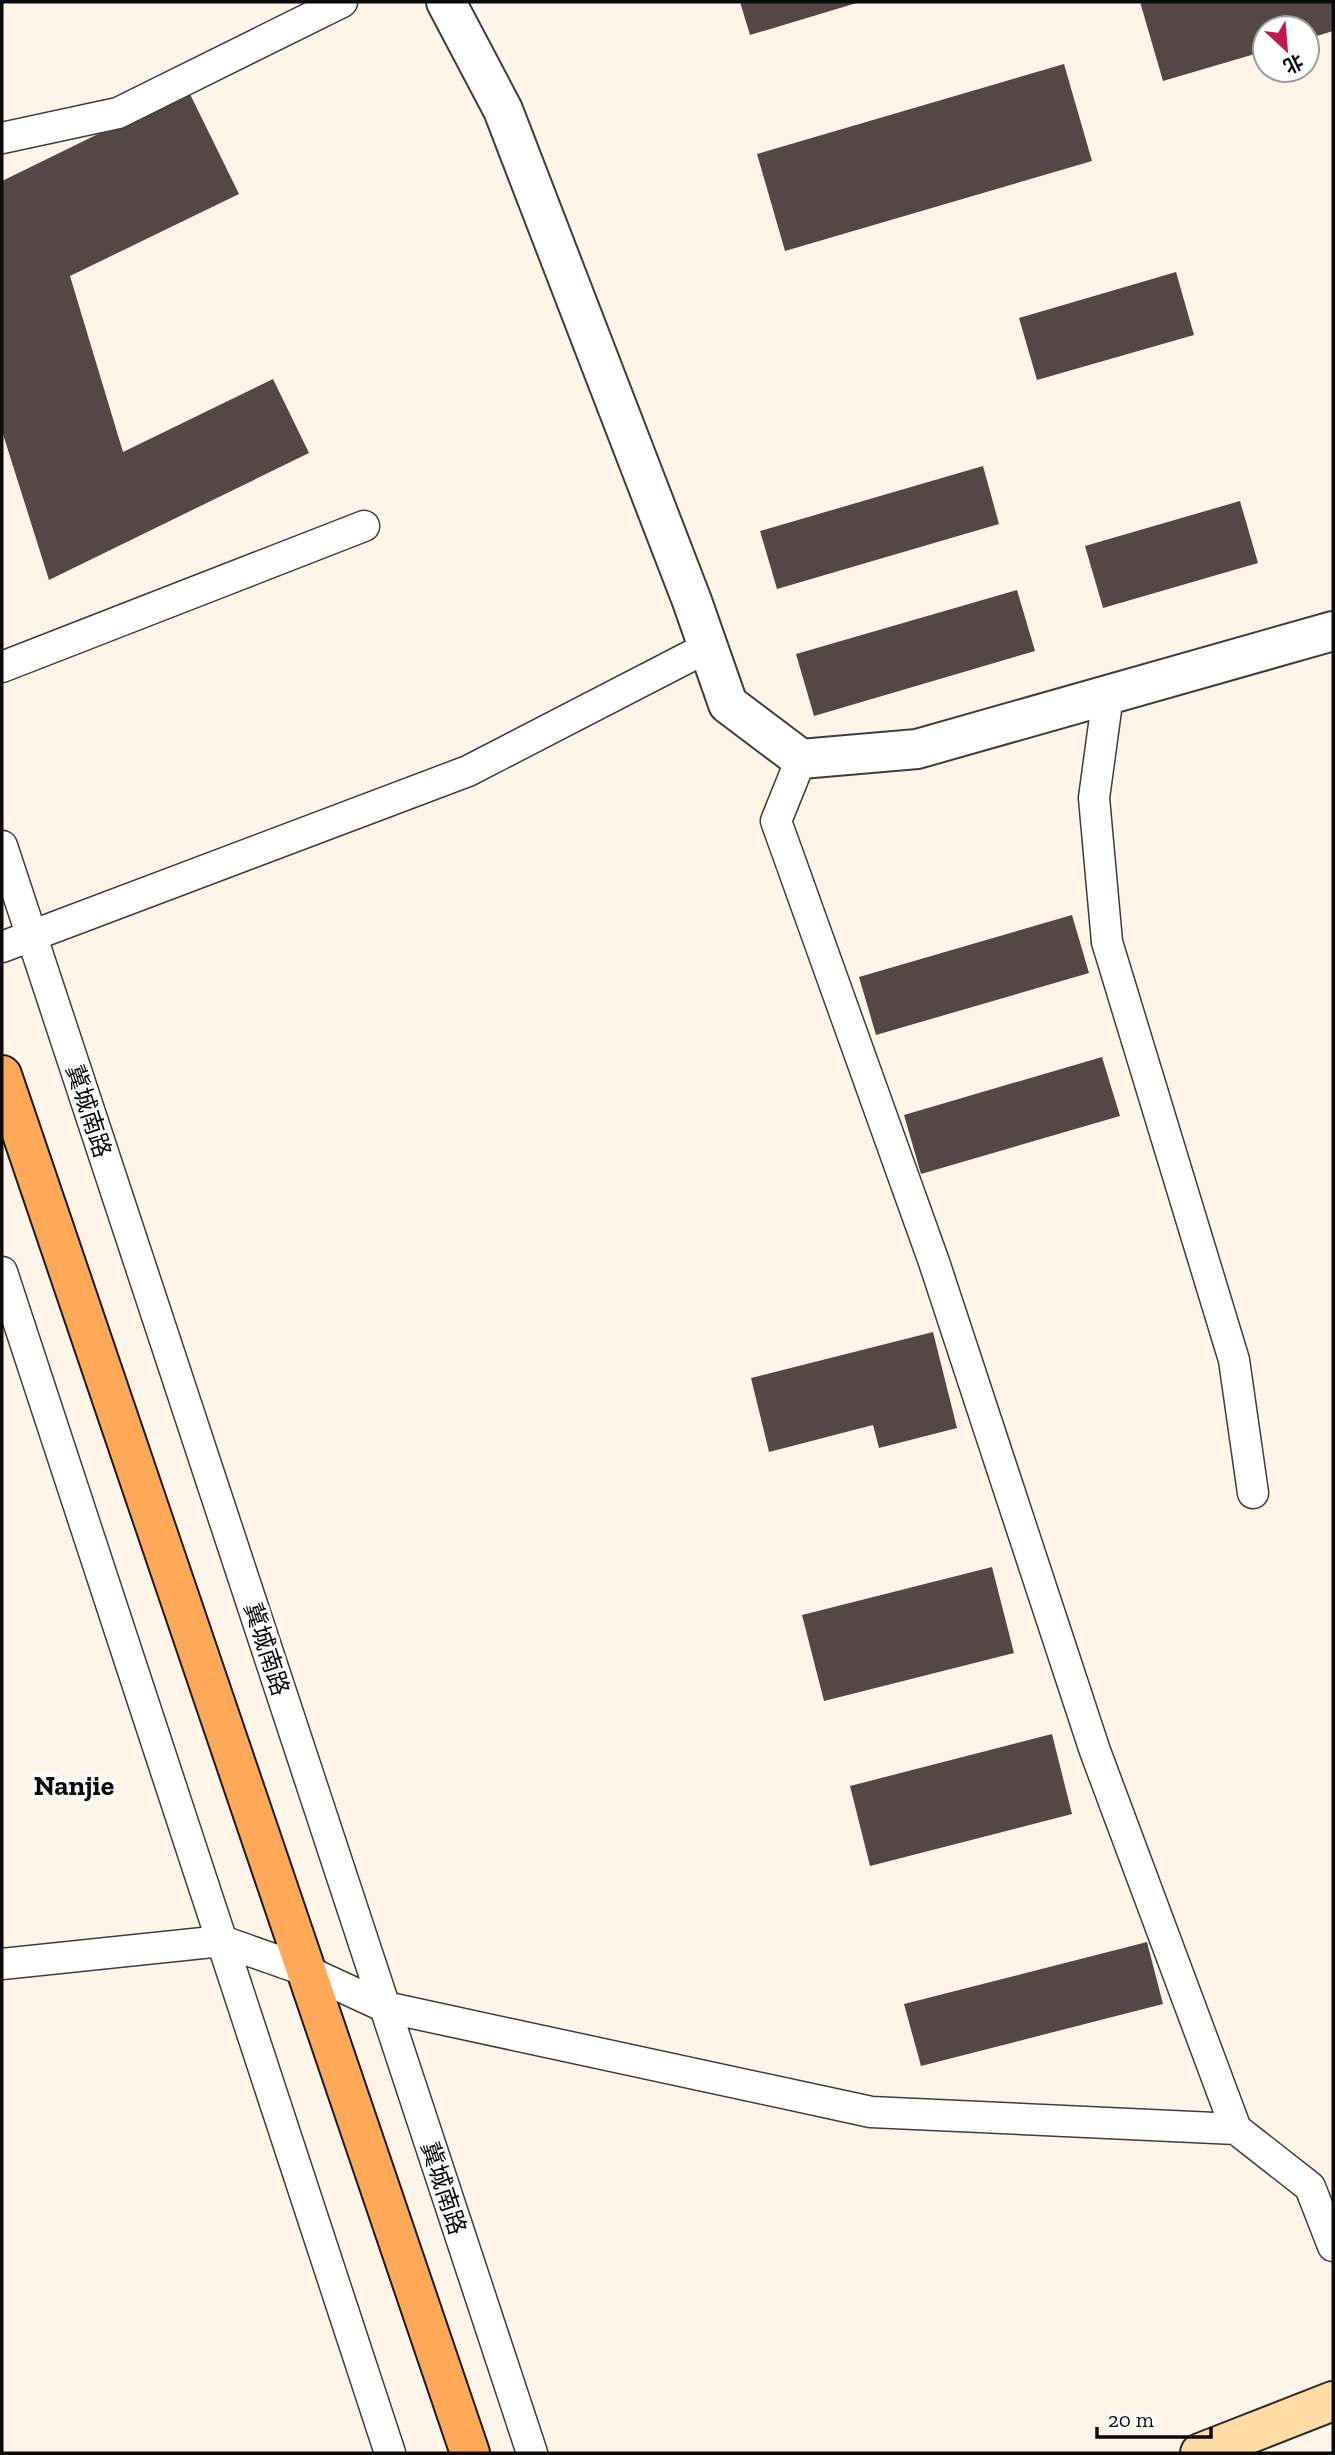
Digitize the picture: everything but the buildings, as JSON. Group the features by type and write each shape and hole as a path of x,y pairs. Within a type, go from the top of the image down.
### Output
{"main road":[{"path":"2,1075 470,2453"},
{"path":"1200,2453 1333,2402"}],"street":[{"path":"2,138 118,113 342,2"},
{"path":"446,2 503,110 728,704 801,759 917,748 1333,631"},
{"path":"2,667 364,526"},
{"path":"2,947 468,771 708,647"},
{"path":"1108,695 1094,797 1107,942 1234,1360 1253,1493"},
{"path":"801,759 776,821 934,1262 1096,1751 1236,2129 1310,2187 1333,2246"},
{"name":"冀城南路","path":"2,846 532,2453"},
{"path":"2,1272 390,2453"},
{"path":"2,1964 222,1941 307,1971 385,2007 872,2112 1236,2129"}],"district":[{"name":"Nanjie","path":"74,1785"}]}
